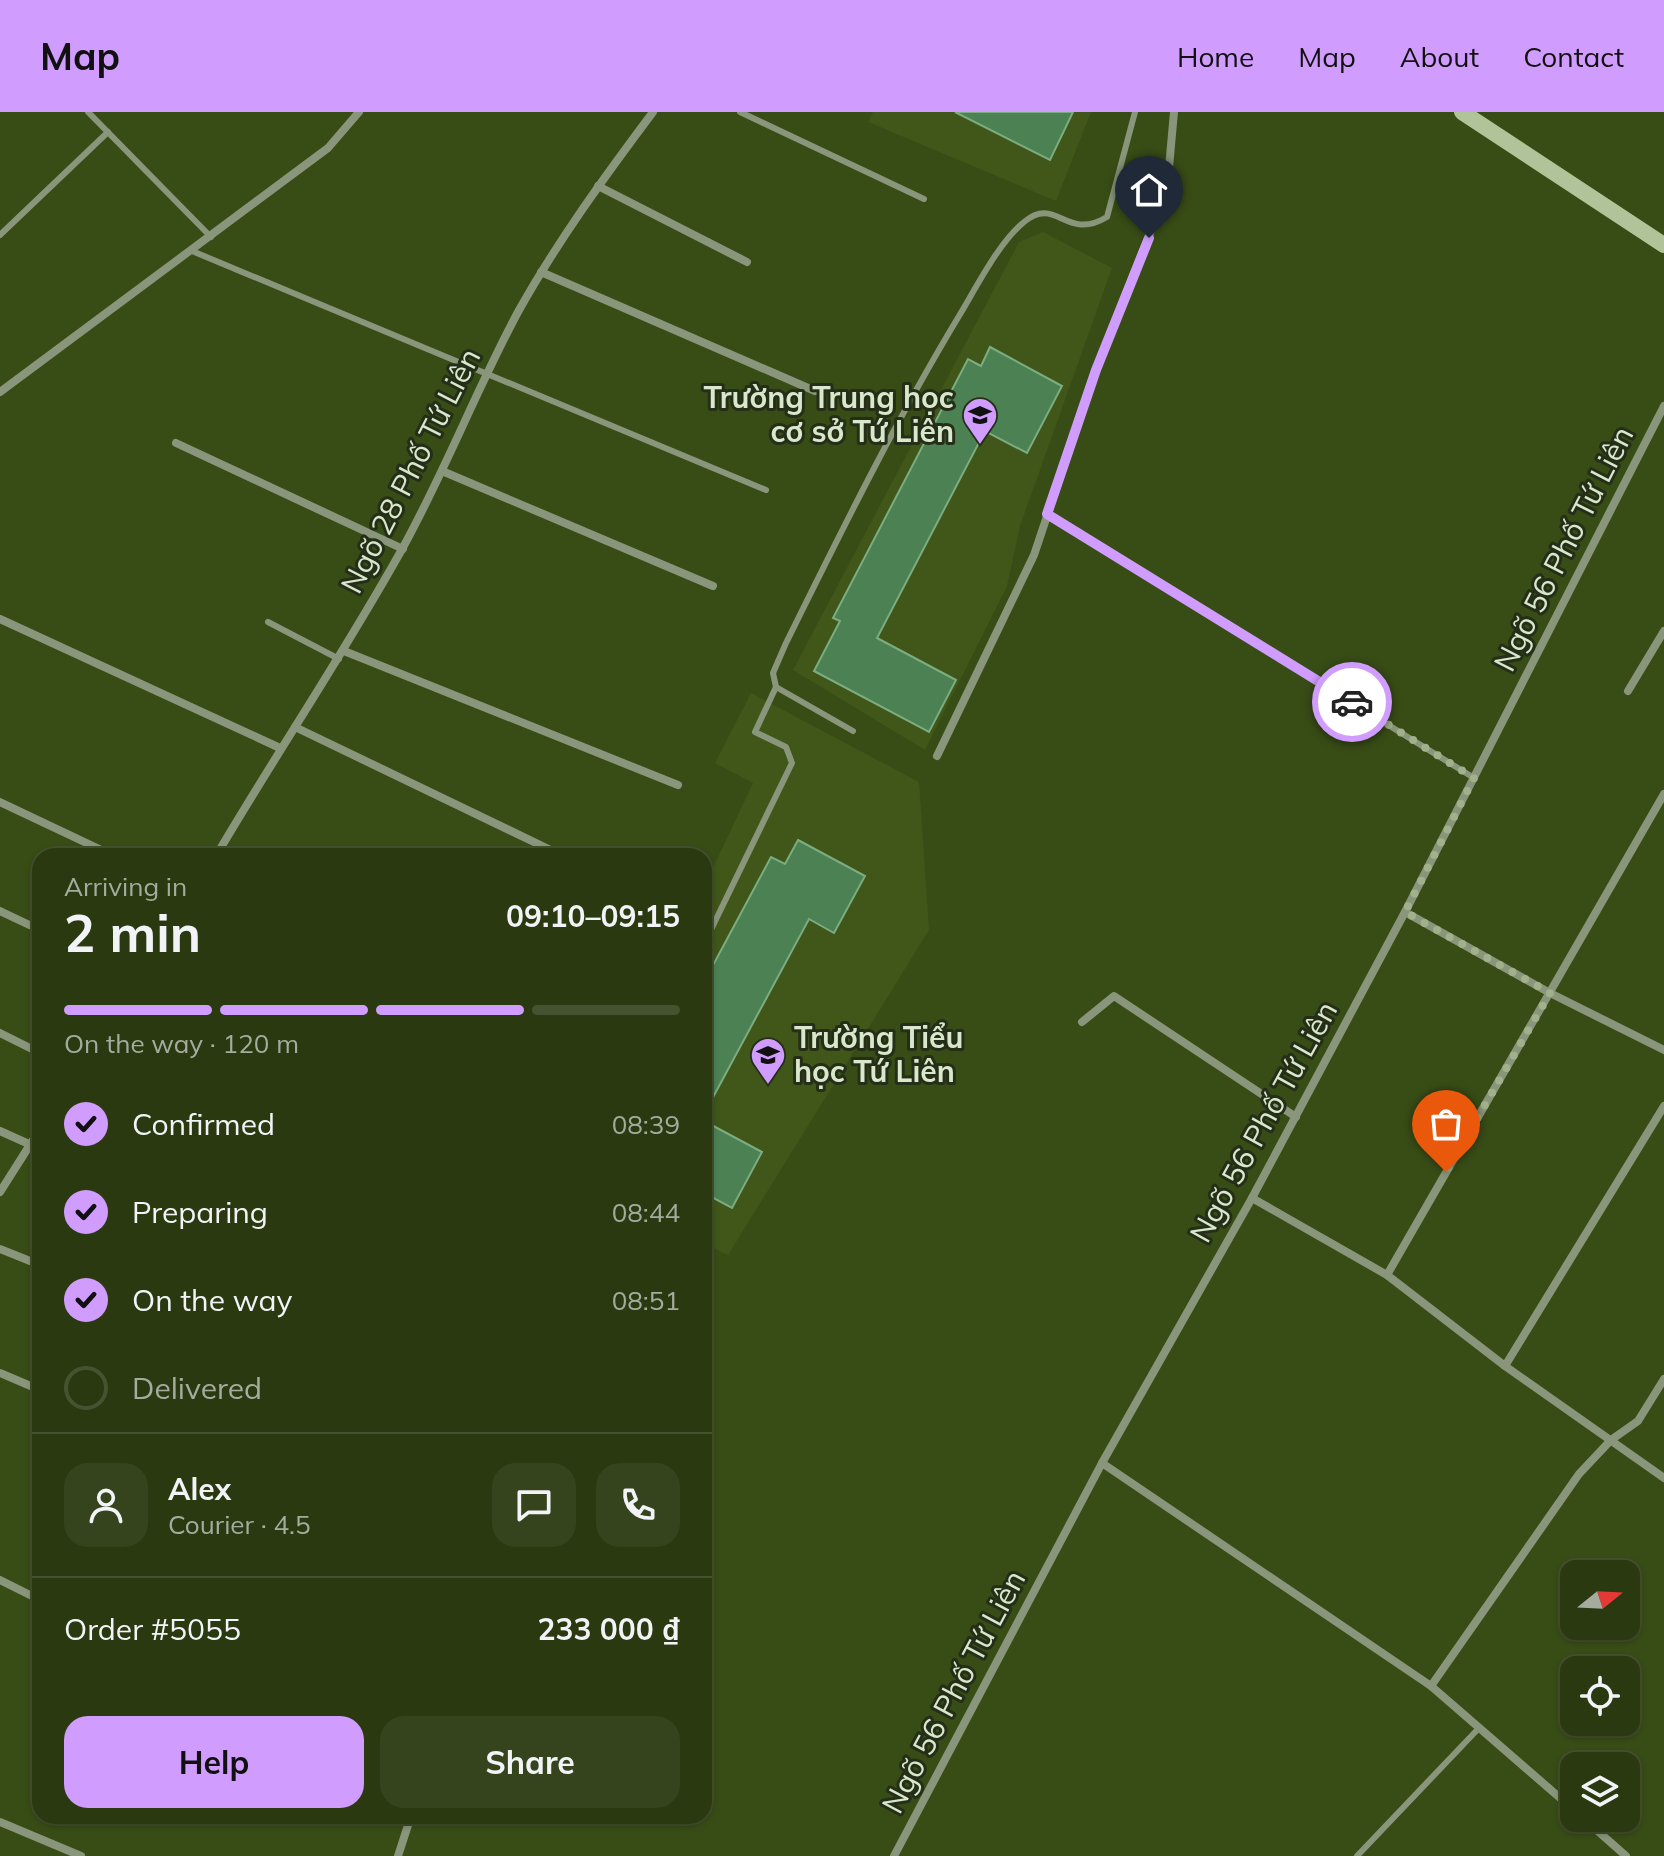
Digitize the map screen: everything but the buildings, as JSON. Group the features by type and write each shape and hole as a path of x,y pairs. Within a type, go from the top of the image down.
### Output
{"street":[{"path":"0,392 328,148 359,112"},
{"name":"Ngõ 28 Phố Tứ Liên","path":"221,848 280,748 342,655 403,549 487,374 541,272 598,186 653,112"},
{"path":"937,756 1034,555 1096,370 1167,190 1174,112"},
{"path":"1462,112 1664,245"},
{"path":"598,186 747,262"},
{"path":"541,272 815,391"},
{"name":"Ngõ 56 Phố Tứ Liên","path":"894,1856 1102,1463 1252,1198 1405,912 1664,406"},
{"path":"176,443 403,549"},
{"path":"442,471 713,586"},
{"path":"0,619 280,748"},
{"path":"1628,691 1664,631"},
{"path":"342,655 678,785"},
{"path":"295,727 546,848"},
{"path":"1387,1275 1664,794"},
{"path":"0,802 97,848"},
{"path":"0,911 32,926"},
{"path":"1405,912 1550,993 1664,1050"},
{"path":"1082,1022 1114,996 1296,1117"},
{"path":"0,1033 32,1049"},
{"path":"1505,1366 1664,1106"},
{"path":"0,1131 32,1145"},
{"path":"0,1192 32,1140"},
{"path":"1252,1198 1387,1275 1505,1366 1664,1478"},
{"path":"0,1249 32,1262"},
{"path":"0,1373 32,1387"},
{"path":"1431,1686 1579,1474 1611,1440 1638,1421 1664,1379"},
{"path":"1102,1463 1431,1686 1560,1798"},
{"path":"0,1580 32,1596"},
{"path":"0,1822 81,1856"},
{"path":"398,1856 408,1824"},
{"path":"1599,1832 1626,1856"}],"lane":[{"path":"88,112 211,237"},
{"path":"740,112 924,199"},
{"path":"712,928 792,763 786,747 755,732 776,687 773,673 892,430 984,275 1023,223 1038,213 1050,212 1077,227 1086,227 1107,217 1135,112"},
{"path":"0,235 108,132"},
{"path":"192,251 766,490"},
{"path":"1047,514 1474,778"},
{"path":"268,622 342,655"},
{"path":"776,687 853,731"},
{"path":"1357,1856 1479,1728"}],"shaded area":[{"path":"873,112 1091,112 1056,201 868,122"},
{"name":"Trường Trung học cơ sở Tứ Liên","path":"1043,232 1112,268 1020,526 1007,586 925,750 793,670 1019,242"},
{"name":"Trường Tiểu học Tứ Liên","path":"751,693 919,782 929,930 728,1255 712,1247 712,870 753,783 715,763"}],"way so far":[{"path":"1352,702 1474,778 1405,912 1550,993 1446,1172"}],"place":[{"name":"Trường Trung học cơ sở Tứ Liên","path":"980,446"},
{"name":"Trường Tiểu học Tứ Liên","path":"768,1086"}],"route":[{"path":"1149,238 1096,370 1047,514 1352,702"}]}
